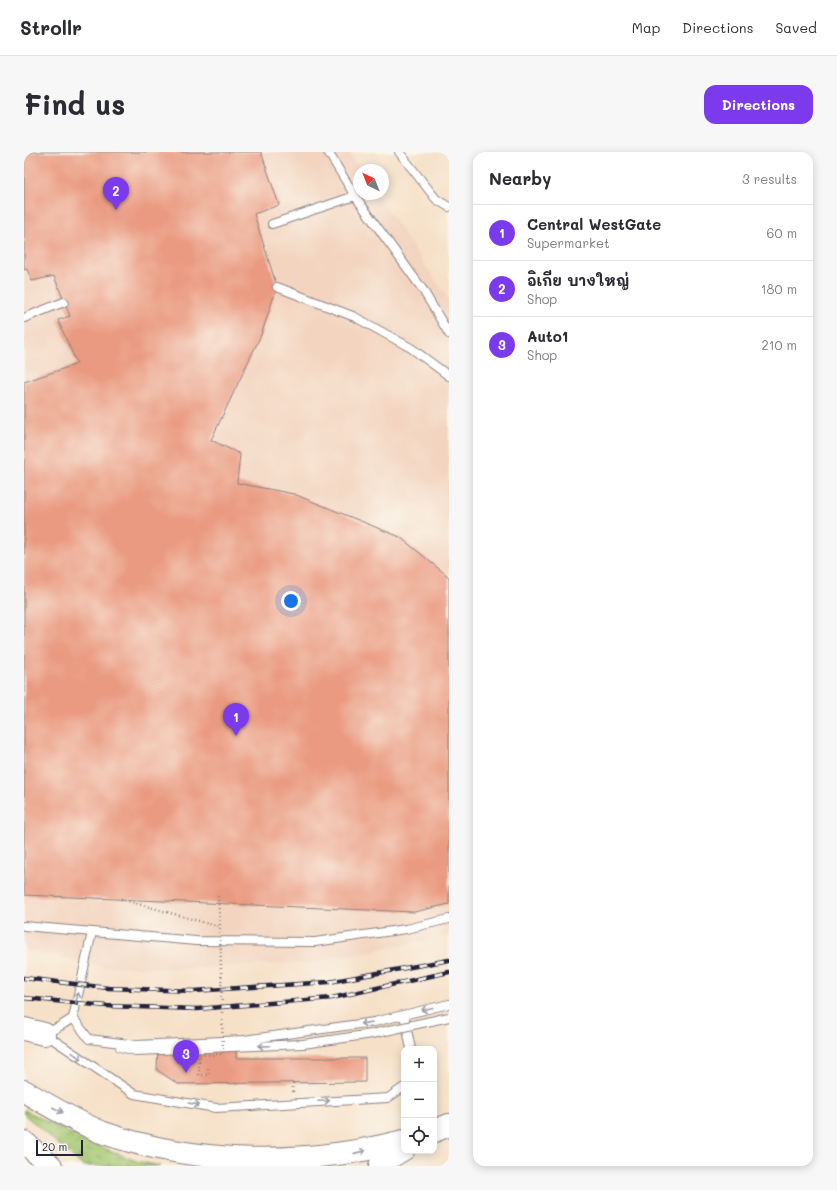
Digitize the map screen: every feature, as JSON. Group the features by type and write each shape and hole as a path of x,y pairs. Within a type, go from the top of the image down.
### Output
{"main road":[{"path":"24,1091 56,1110 101,1132 148,1149 196,1158 246,1163 303,1162 347,1155 401,1141"},
{"path":"24,1142 51,1166"},
{"path":"380,1166 389,1158 401,1151"}],"lane":[{"path":"328,152 353,193"},
{"path":"399,152 436,198 449,207"},
{"path":"272,224 353,197"},
{"path":"358,200 423,290 449,334"},
{"path":"277,287 355,316 412,348 449,376"},
{"path":"24,318 64,302"},
{"path":"24,926 196,941 315,942 406,929 449,919"},
{"path":"34,1031 62,1025 73,1018 92,932"},
{"path":"89,1040 137,1045 244,1040 374,1022 449,1004"},
{"path":"404,1015 410,1046"},
{"path":"73,1018 89,1040 136,1051 303,1044 372,1034 449,1017"},
{"path":"34,1031 134,1094 216,1108 388,1098 401,1089"}],"path":[{"path":"208,1065 208,1075 198,1075 199,1055 222,1054 220,927 218,896"},
{"path":"121,899 220,927"}],"shaded area":[{"path":"24,152 348,152 356,164 353,164 353,200 380,200 449,300 449,936 316,962 182,969 104,966 24,950"}],"green space":[{"path":"24,1110 84,1140 136,1161 160,1166 83,1166 24,1114"}],"building":[{"path":"24,152 261,152 279,205 254,214 277,287 261,335 211,440 240,454 237,483 294,494 400,537 449,577 449,904 414,912 24,895 24,382 77,364 58,320 70,316 54,276 32,281 27,269 24,270"},
{"path":"236,1044 236,1058 365,1058 365,1082 178,1084 157,1070 158,1047"}],"railway":[{"path":"24,978 108,988 194,991 329,982 449,960"},
{"path":"24,998 107,1006 197,1009 332,998 449,972"}],"place":[{"name":"อิเกีย บางใหญ่","path":"116,210"},
{"name":"Central WestGate","path":"236,736"},
{"name":"Auto1","path":"186,1073"}]}
